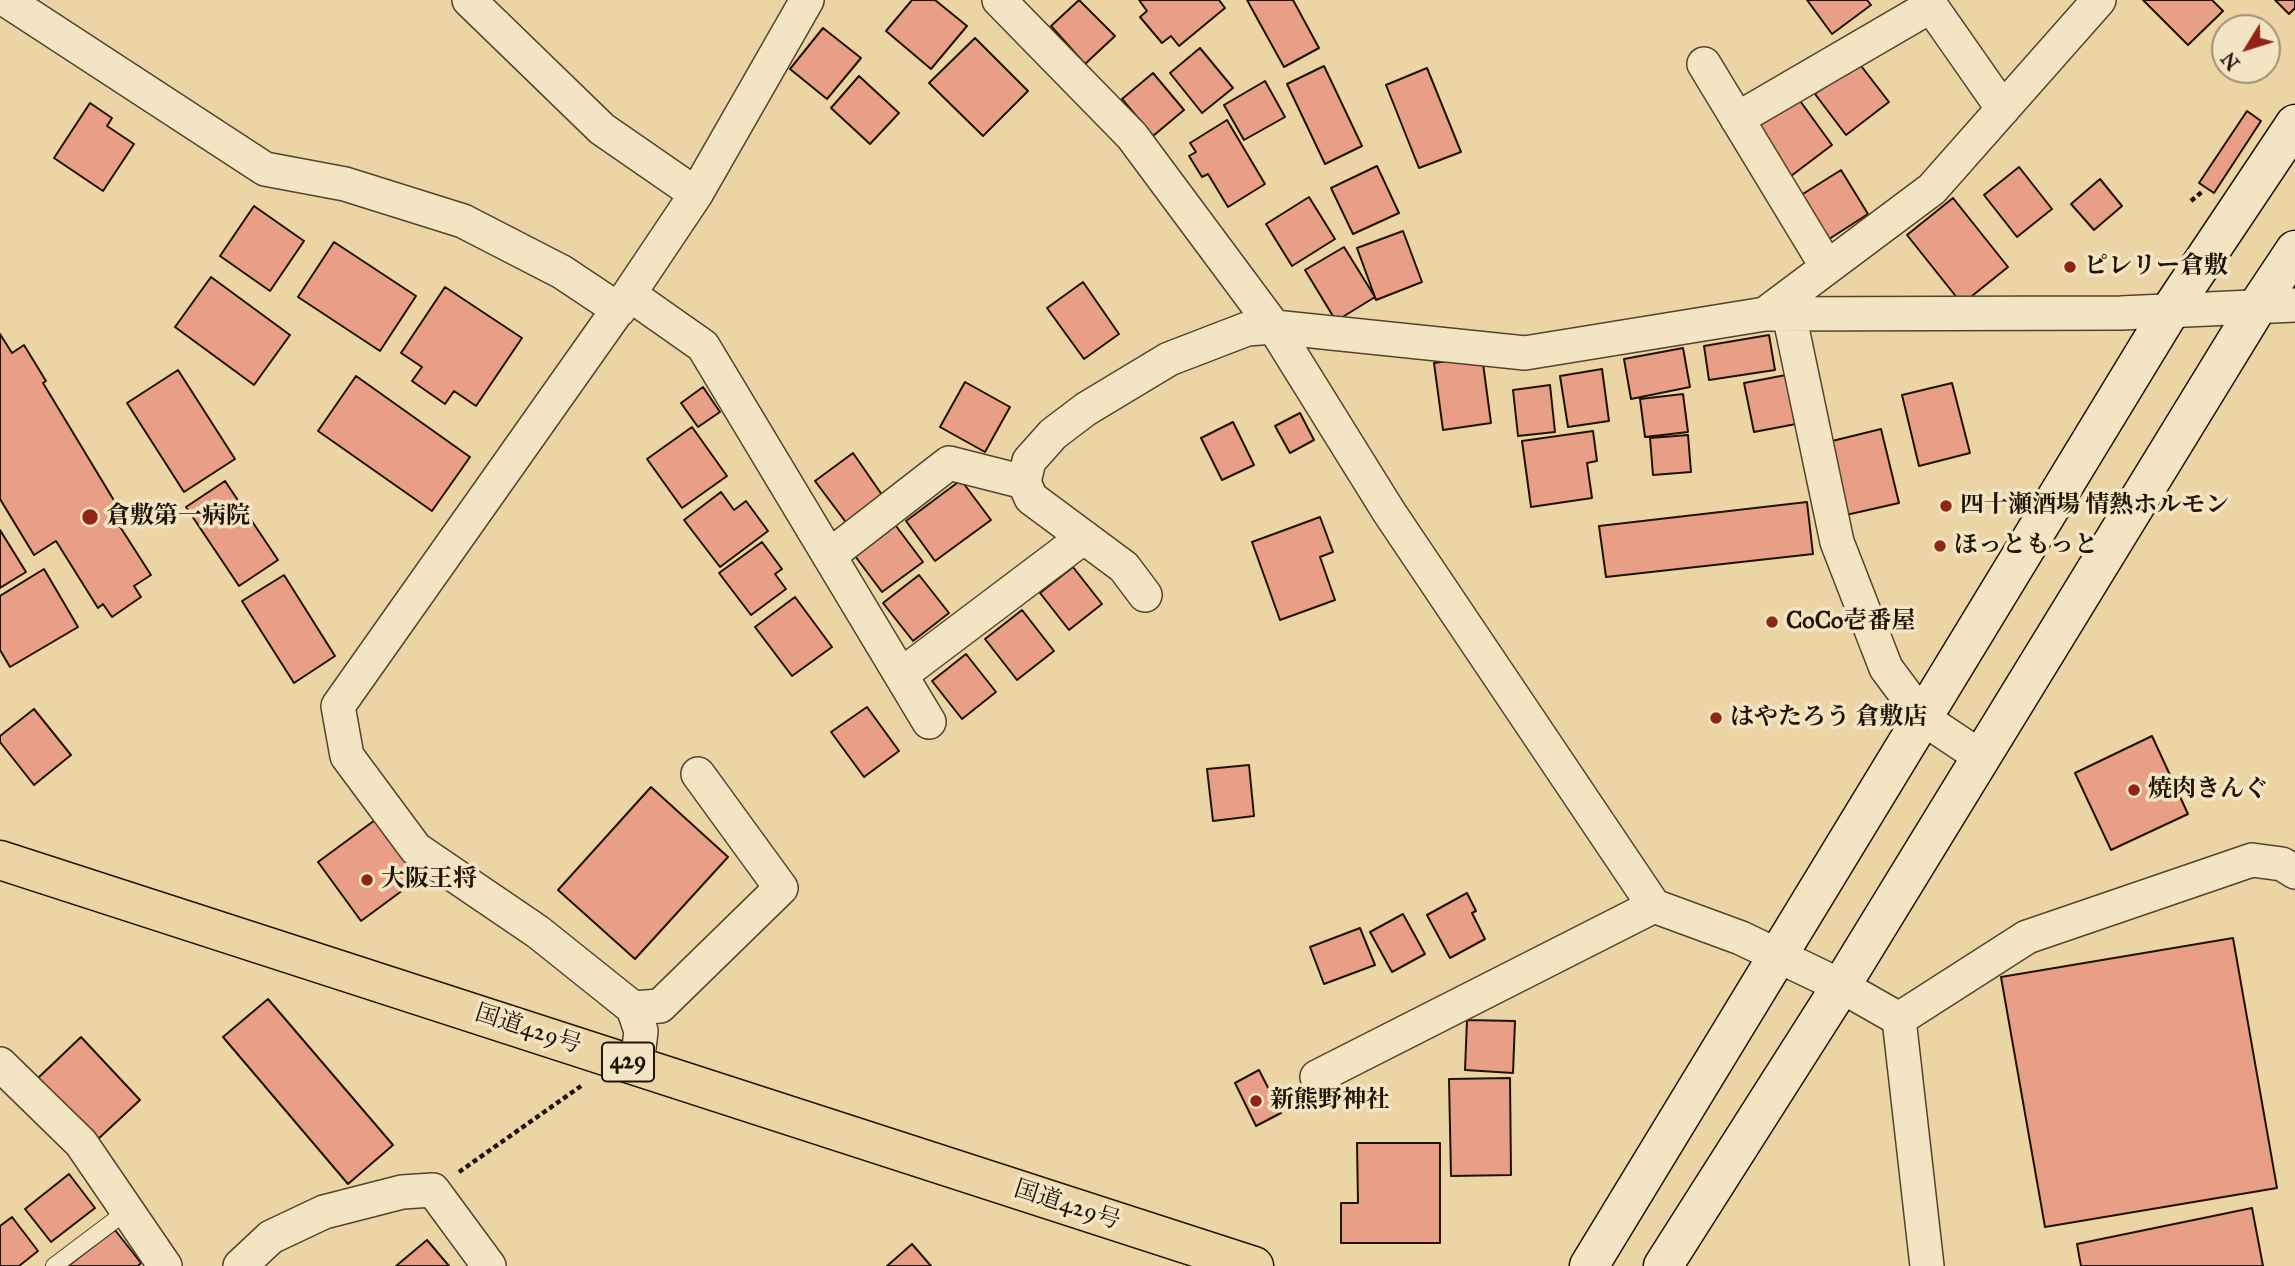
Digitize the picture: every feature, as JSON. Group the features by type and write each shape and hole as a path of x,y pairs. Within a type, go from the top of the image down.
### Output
{"highway":[{"name":"国道429号","path":"0,860 1254,1266"}],"street":[{"path":"6,0 265,169 345,184 463,220 624,302 703,346 929,722"},
{"path":"469,0 602,130 695,194"},
{"path":"628,1062 640,1031 633,1008 538,932 416,849 347,756 338,706 624,302 695,194 807,0"},
{"path":"999,0 1132,136 1274,327 1389,512 1654,906 1741,938 1841,986 1899,1019"},
{"path":"1777,314 1827,267 1932,189 2099,0"},
{"path":"1737,119 1931,6 2003,108"},
{"path":"1704,64 1827,267"},
{"path":"1589,1266 2170,311 2295,124"},
{"path":"1662,1266 1841,986 2256,307 2295,250"},
{"path":"1145,596 1124,567 1031,498 1024,482 1029,461 1053,434 1086,409 1169,359 1247,329 1274,327 1525,353 1777,314 2170,311 2295,305"},
{"path":"1777,314 1837,542 1886,668 1924,719 1981,757"},
{"path":"829,556 949,463 1024,482"},
{"path":"901,675 1084,537"},
{"path":"633,1008 660,1006 781,888 698,774"},
{"path":"1899,1019 2027,937 2252,860 2282,864 2295,872"},
{"path":"1318,1077 1654,906"},
{"path":"1899,1019 1927,1266"},
{"path":"0,1064 81,1143 165,1266"},
{"path":"240,1266 271,1237 324,1212 402,1192 433,1190 489,1266"}],"lane":[{"path":"54,1266 127,1211"}],"path":[{"path":"2191,201 2208,186"},
{"path":"433,1190 628,1062"}],"building":[{"path":"912,0 935,0 967,26 931,69 886,31"},
{"path":"1079,0 1115,36 1085,64 1051,26"},
{"path":"1139,0 1219,0 1225,8 1179,46 1171,36 1162,43 1140,17 1147,11"},
{"path":"1247,0 1293,0 1319,48 1284,67"},
{"path":"1807,0 1867,0 1871,5 1832,34"},
{"path":"2143,0 2212,0 2223,11 2220,14 2211,14 2211,23 2188,45"},
{"path":"2275,0 2295,0 2295,8 2289,14"},
{"path":"823,28 861,58 827,99 790,69"},
{"path":"975,38 1028,91 983,136 929,83"},
{"path":"1200,48 1233,88 1202,113 1170,73"},
{"path":"1858,62 1889,102 1846,135 1815,94"},
{"path":"1324,66 1362,146 1325,164 1287,84"},
{"path":"1427,68 1461,152 1419,168 1386,85"},
{"path":"1153,73 1184,110 1153,136 1122,99"},
{"path":"859,76 899,113 870,144 831,108"},
{"path":"1265,81 1285,117 1244,140 1224,105"},
{"path":"1795,94 1832,145 1791,176 1753,125"},
{"path":"90,103 112,118 107,126 134,144 103,191 54,158"},
{"path":"2247,111 2261,121 2214,193 2199,183"},
{"path":"1227,120 1265,184 1228,207 1208,174 1202,177 1189,156 1196,152 1190,143"},
{"path":"1377,166 1399,213 1353,234 1331,188"},
{"path":"2019,167 2052,209 2017,237 1984,195"},
{"path":"1841,170 1868,214 1826,241 1798,197"},
{"path":"2100,179 2122,206 2094,230 2071,204"},
{"path":"1309,197 1335,239 1292,266 1266,224"},
{"path":"1953,198 2008,267 1962,304 1907,235"},
{"path":"254,206 304,241 270,291 220,256"},
{"path":"1403,231 1422,282 1376,300 1357,248"},
{"path":"334,242 416,296 380,351 298,297"},
{"path":"1344,247 1375,297 1336,321 1305,270"},
{"path":"211,277 290,335 254,385 175,327"},
{"path":"1083,282 1119,334 1084,359 1047,308"},
{"path":"445,287 522,338 476,406 454,391 445,404 412,381 422,367 401,353"},
{"path":"0,334 12,353 24,345 46,381 43,383 124,517 117,522 151,575 134,586 141,597 112,617 103,604 98,608 56,541 34,555 0,499"},
{"path":"1769,335 1775,370 1709,380 1704,346"},
{"path":"1683,348 1690,387 1631,399 1624,359"},
{"path":"1482,356 1491,423 1443,430 1434,363"},
{"path":"1602,369 1609,421 1568,427 1560,376"},
{"path":"178,370 235,459 184,492 127,403"},
{"path":"1786,375 1796,424 1754,432 1744,383"},
{"path":"356,376 470,457 432,511 318,431"},
{"path":"965,382 1010,407 985,452 940,427"},
{"path":"1952,383 1970,453 1919,466 1902,395"},
{"path":"1550,385 1555,432 1518,436 1513,390"},
{"path":"703,387 720,412 698,427 681,403"},
{"path":"1683,394 1688,432 1645,437 1640,399"},
{"path":"1300,413 1314,440 1290,453 1275,426"},
{"path":"1233,422 1254,465 1222,480 1201,438"},
{"path":"692,427 727,476 682,508 647,459"},
{"path":"1881,429 1899,503 1846,515 1828,442"},
{"path":"1593,431 1597,461 1587,463 1592,498 1531,507 1522,441"},
{"path":"1688,435 1691,472 1653,475 1650,438"},
{"path":"853,453 887,502 851,529 815,481"},
{"path":"961,480 991,520 935,561 906,521"},
{"path":"225,481 278,560 239,586 186,507"},
{"path":"721,492 734,510 746,501 768,531 720,567 684,520"},
{"path":"1807,502 1813,554 1606,577 1599,526"},
{"path":"1320,517 1333,552 1320,557 1335,600 1280,620 1252,542"},
{"path":"890,518 923,562 882,592 849,548"},
{"path":"0,530 26,572 0,588"},
{"path":"762,542 782,569 775,574 786,589 751,615 719,573"},
{"path":"1073,567 1102,604 1069,630 1040,593"},
{"path":"44,569 78,627 10,667 0,650 0,596"},
{"path":"284,575 335,656 294,683 242,601"},
{"path":"919,575 949,613 913,641 883,603"},
{"path":"795,597 832,647 792,676 755,627"},
{"path":"1022,610 1054,651 1017,680 985,639"},
{"path":"966,654 996,692 962,719 932,681"},
{"path":"867,707 899,751 864,777 831,732"},
{"path":"34,709 71,755 34,785 0,742 0,736"},
{"path":"2152,736 2188,814 2111,850 2075,773"},
{"path":"1249,765 1254,816 1213,821 1207,769"},
{"path":"651,787 728,857 635,959 558,890"},
{"path":"375,820 418,879 361,921 318,862"},
{"path":"1467,893 1476,911 1472,913 1485,939 1450,958 1427,915"},
{"path":"1403,914 1425,954 1392,972 1370,932"},
{"path":"1360,928 1375,965 1324,984 1310,947"},
{"path":"2233,938 2277,1188 2045,1227 2001,977"},
{"path":"268,999 393,1145 348,1184 223,1037"},
{"path":"1467,1020 1515,1021 1513,1073 1465,1070"},
{"path":"81,1037 140,1100 97,1140 38,1078"},
{"path":"1259,1070 1281,1113 1256,1126 1235,1083"},
{"path":"1510,1078 1511,1175 1451,1176 1449,1079"},
{"path":"1357,1143 1440,1143 1440,1243 1341,1243 1341,1203 1358,1203"},
{"path":"69,1174 95,1208 51,1242 25,1209"},
{"path":"2252,1208 2263,1266 2081,1266 2077,1244"},
{"path":"12,1217 38,1251 19,1266 0,1266 0,1226"},
{"path":"115,1230 141,1263 138,1266 68,1266"},
{"path":"427,1240 449,1266 396,1266"},
{"path":"912,1244 931,1266 887,1266"}],"place":[{"name":"ピレリー倉敷","path":"2070,267"},
{"name":"四十瀬酒場 情熱ホルモン","path":"1946,506"},
{"name":"倉敷第一病院","path":"90,517"},
{"name":"ほっともっと","path":"1940,546"},
{"name":"CoCo壱番屋","path":"1772,622"},
{"name":"はやたろう 倉敷店","path":"1716,718"},
{"name":"焼肉きんぐ","path":"2134,790"},
{"name":"大阪王将","path":"367,880"},
{"name":"新熊野神社","path":"1256,1101"}]}
